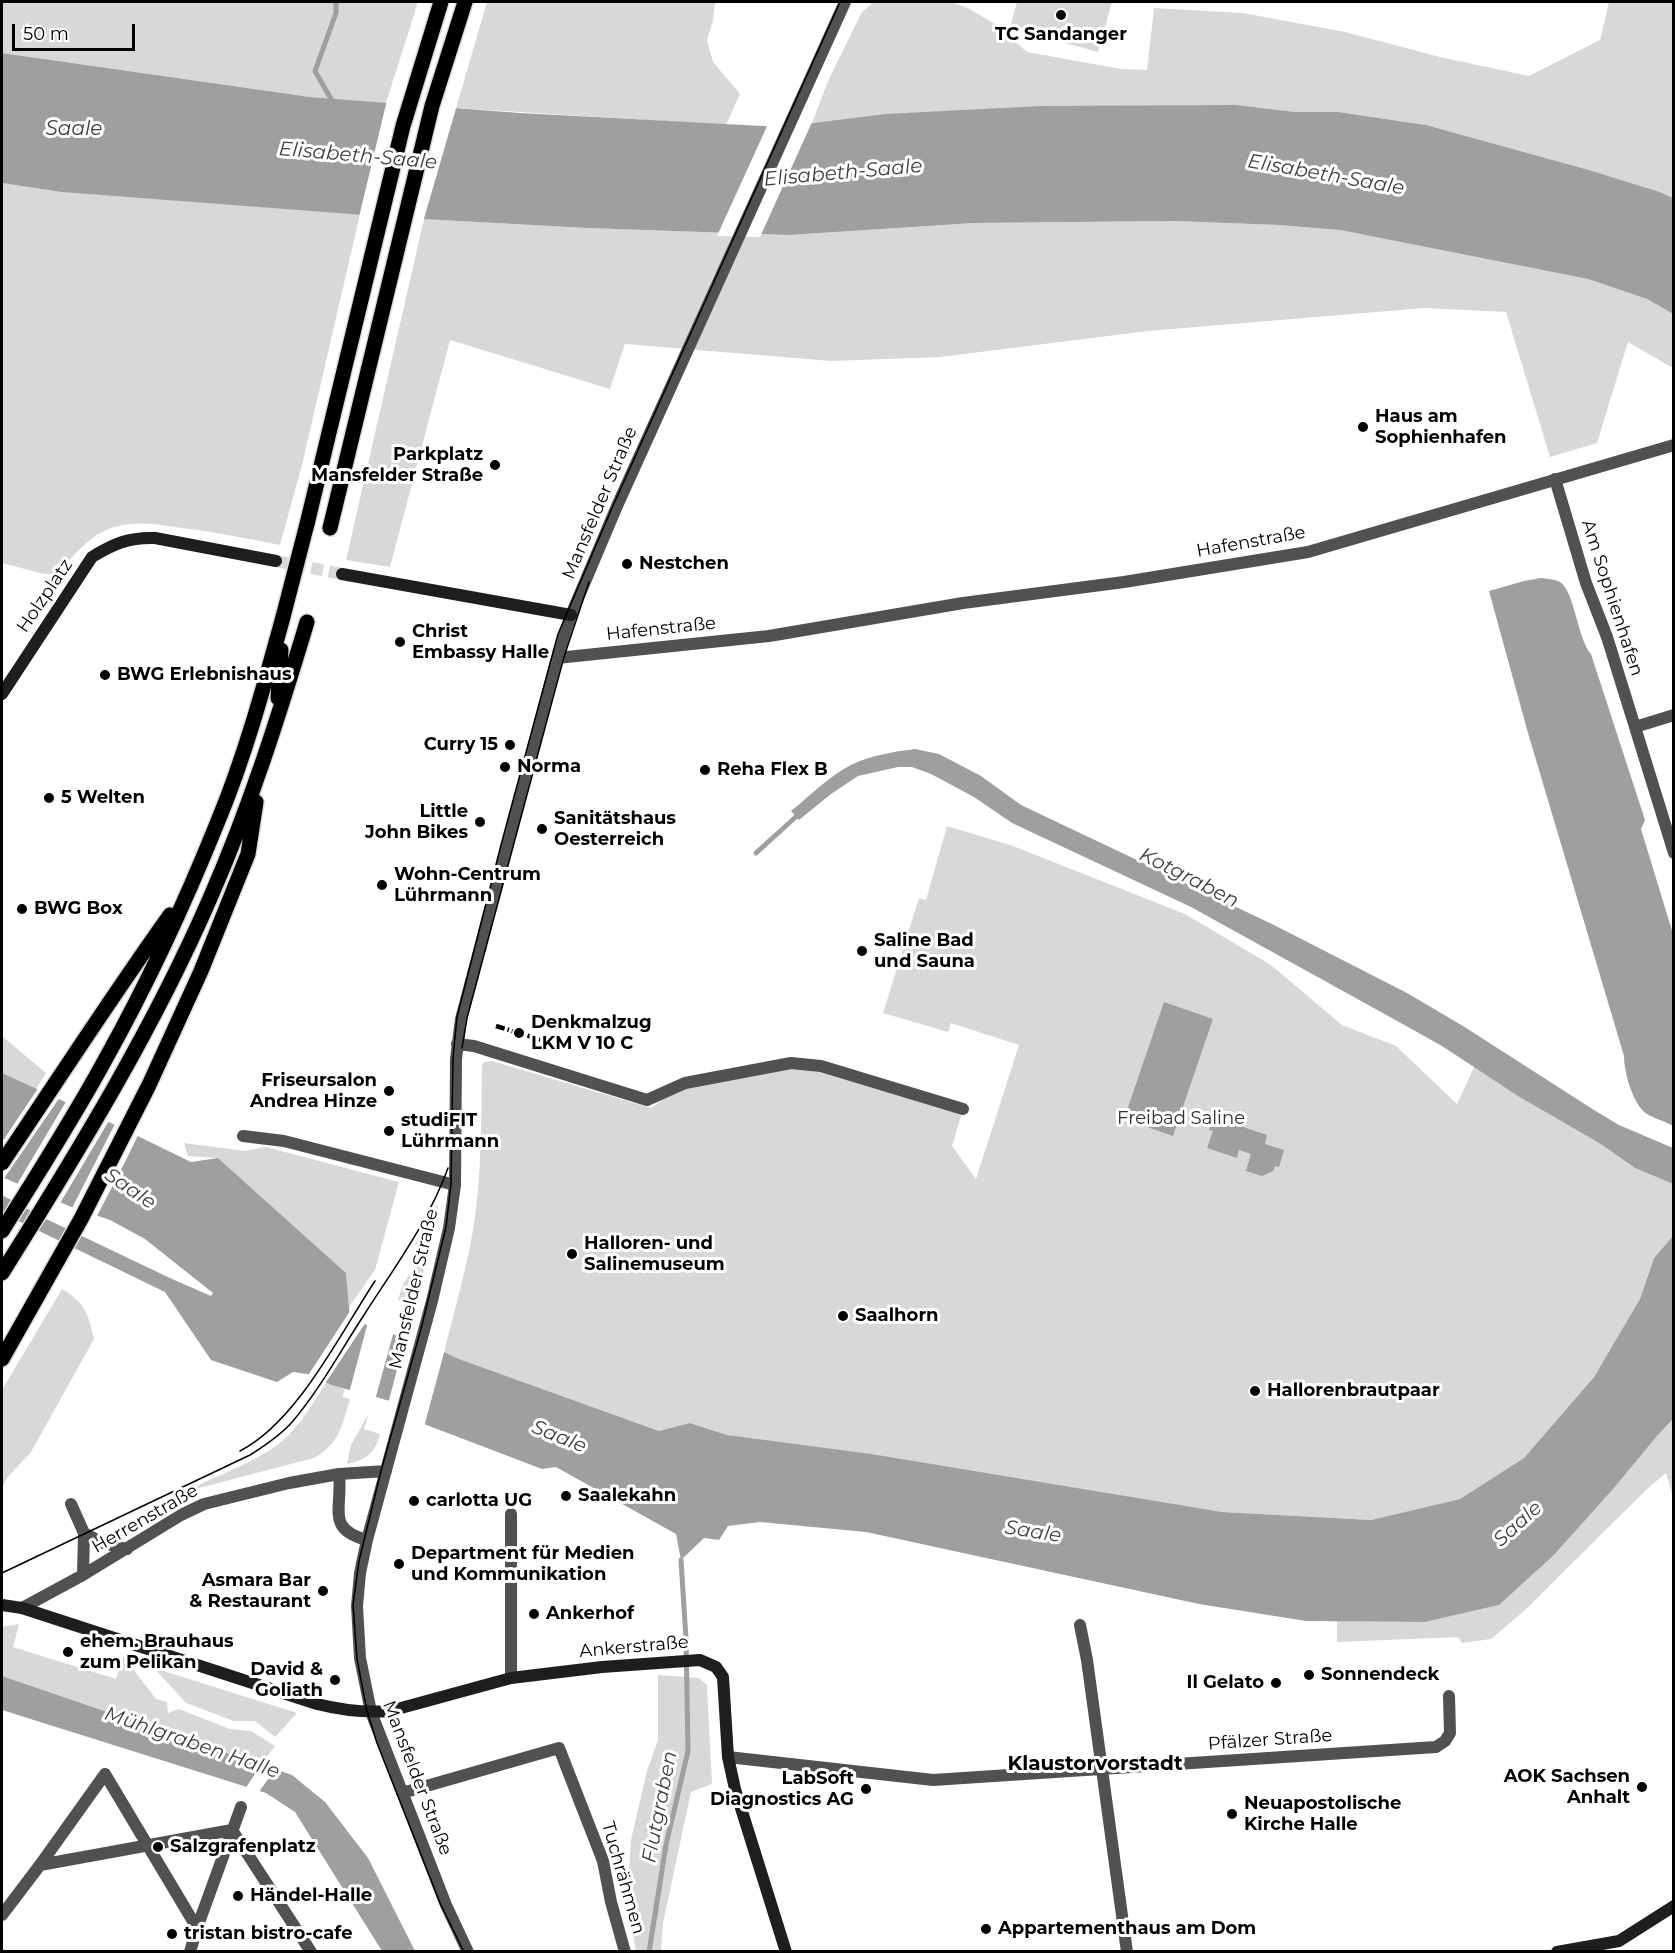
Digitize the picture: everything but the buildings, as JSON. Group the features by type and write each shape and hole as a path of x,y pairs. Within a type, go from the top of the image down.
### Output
{"main road":[{"path":"2,1232 51,1154 138,999 190,888 219,819 260,701 283,617 308,524 403,126 441,2"},
{"path":"330,528 432,106 465,2"},
{"path":"276,725 283,617"},
{"path":"2,1273 69,1166 123,1072 172,979 211,897 261,769 307,622"},
{"path":"2,1359 81,1219 201,972 248,854 261,769"},
{"path":"2,1162 118,987 190,888"}],"street":[{"name":"Mansfelder Straße","path":"468,1952 446,1905 371,1712 360,1658 357,1606 360,1573 367,1540 446,1246 455,1185 457,1044 466,998 556,658 571,615 617,506 844,3"},
{"name":"Hafenstraße","path":"556,658 769,636 963,603 1124,582 1308,552 1674,445"},
{"name":"Am Sophienhafen","path":"1555,480 1586,583 1607,637 1674,853"},
{"name":"Holzplatz","path":"2,694 92,557 105,549 137,537 154,538 276,561"},
{"path":"342,574 571,615"},
{"path":"1635,727 1674,716"},
{"path":"457,1044 494,1052 647,1100 685,1083 791,1063 821,1065 963,1109"},
{"path":"243,1136 284,1141 455,1185"},
{"name":"Herrenstraße","path":"22,1608 83,1575 181,1515 204,1504 289,1483 339,1474 386,1471"},
{"path":"339,1474 339,1522 346,1532 367,1540"},
{"path":"71,1504 84,1533 83,1575"},
{"path":"511,1514 511,1678"},
{"path":"84,1533 103,1543 127,1549"},
{"path":"2,1605 22,1608"},
{"name":"Ankerstraße","path":"22,1608 149,1651 317,1704 344,1710 390,1711 511,1678 602,1667 700,1660 716,1666 723,1677 728,1757 735,1789 786,1952"},
{"path":"1080,1625 1088,1660 1127,1952"},
{"name":"Pfälzer Straße","path":"728,1757 933,1780 1437,1746 1445,1741 1449,1733 1449,1696"},
{"name":"Tuchrähmen","path":"402,1793 559,1748 603,1860 611,1902 625,1952"},
{"path":"2,1915 105,1774 196,1928"},
{"path":"190,1952 196,1928 241,1807"},
{"path":"40,1865 232,1830"},
{"path":"232,1830 311,1952"},
{"path":"1557,1952 1622,1946 1674,1906"}],"green space":[{"path":"2,2 418,2 386,103 310,97 2,53"},
{"path":"487,2 715,2 713,21 707,40 713,62 740,94 726,125 456,108"},
{"path":"874,2 950,2 968,8 995,24 1027,52 1121,69 1147,70 1154,8 1243,13 1345,32 1440,57 1529,76 1600,40 1609,2 1673,2 1673,198 1589,170 1426,125 1340,112 812,123 828,81 862,12"},
{"name":"TC Sandanger","path":"1017,2 1112,2 1098,52 1010,28"},
{"path":"2,183 61,192 360,214 302,465 280,545 188,529 152,524 130,524 98,534 83,546 58,574 44,574 2,563"},
{"path":"424,219 587,228 789,235 974,223 1175,221 1340,230 1588,279 1647,299 1673,314 1673,368 1628,342 1597,443 1550,457 1506,312 1425,308 1148,331 940,357 831,361 625,344 610,389 450,340 390,567 346,560"},
{"name":"Freibad Saline","path":"947,826 1013,846 1185,914 1271,965 1342,1025 1396,1046 1457,1104 1482,1050 1635,1168 1673,1184 1673,1236 1654,1258 1640,1299 1594,1377 1524,1458 1460,1499 1371,1520 1222,1512 727,1435 691,1423 659,1431 444,1352 467,1261 476,1210 482,1065 484,1062 492,1061 651,1108 685,1083 791,1063 963,1109 952,1146 976,1179 1019,1045 951,1023 948,1032 883,1013 919,898 926,900"},
{"path":"2,1036 46,1073 36,1089 2,1073"},
{"path":"184,1143 245,1151 266,1147 399,1182 375,1270 349,1307 346,1273 218,1158 188,1156"},
{"path":"438,1204 434,1233 415,1304 398,1300 403,1284 422,1257 422,1252 415,1244"},
{"path":"62,1289 76,1299 85,1310 94,1339 31,1452 7,1478 2,1488 2,1390"},
{"path":"326,1383 344,1389 343,1397 350,1399 339,1433 323,1452 314,1458 195,1489 262,1455 281,1442 300,1422"},
{"path":"369,1413 364,1429 380,1434 378,1441 369,1455 347,1464 351,1445"},
{"path":"1673,1419 1673,1497 1666,1473 1524,1611 1491,1639 1462,1643 1458,1637 1337,1642 1337,1621 1425,1622 1499,1605 1553,1556"},
{"path":"19,1624 13,1647 116,1679 123,1656 156,1699 167,1702 168,1713 179,1709 230,1729 251,1731 275,1746 261,1764 2,1676 2,1627"},
{"path":"154,1668 297,1713 275,1737 255,1721 234,1721 186,1703"},
{"path":"658,1675 699,1678 707,1685 712,1784 691,1792 663,1923 661,1951 636,1951 627,1904 631,1840 647,1771 658,1740"}],"water":[{"name":"Saale","path":"2,53 310,97 520,113 781,127 886,114 1041,106 1236,105 1294,112 1339,112 1426,125 1589,170 1673,198 1673,314 1647,299 1588,279 1340,230 1279,225 1175,221 974,223 789,235 587,228 404,218 61,192 2,183"},
{"path":"1541,578 1560,582 1565,587 1573,605 1645,820 1641,829 1673,934 1673,1126 1642,1110 1630,1088 1624,1056 1528,733 1489,591"},
{"name":"Kotgraben","path":"915,749 939,754 981,776 1021,805 1274,925 1407,993 1619,1125 1673,1148 1673,1184 1635,1168 1601,1144 1518,1096 1442,1046 1191,907 1012,823 974,797 931,774 912,767 898,767 858,776 799,820 791,811 827,780 851,765 874,756"},
{"path":"1164,1002 1213,1019 1173,1136 1124,1119"},
{"name":"Saale","path":"2,1073 191,1162 218,1158 346,1273 350,1319 659,1431 690,1423 727,1435 871,1454 1222,1512 1371,1520 1460,1499 1524,1458 1594,1377 1640,1299 1654,1258 1673,1236 1673,1419 1553,1556 1499,1605 1425,1622 1306,1621 1199,1604 866,1532 760,1522 728,1526 719,1540 704,1538 681,1560 676,1534 556,1467 542,1469 424,1424 416,1408 331,1385 307,1374 293,1372 277,1382 211,1360 165,1292 2,1213 2,1195 42,1217 172,1279 211,1296 213,1293 145,1239 110,1220 69,1206 2,1177"},
{"path":"1213,1117 1267,1135 1265,1144 1284,1150 1279,1167 1275,1166 1273,1171 1262,1176 1246,1171 1251,1154 1239,1150 1237,1158 1207,1148 1213,1131 1209,1130"},
{"name":"Mühlgraben Halle","path":"2,1676 292,1775 325,1802 368,1858 415,1951 382,1951 295,1812 266,1793 2,1710"}],"pier":[{"path":"387,100 457,105 423,222 359,217"},
{"path":"813,120 760,237 717,236 768,124"},
{"path":"39,1087 60,1097 3,1180 2,1142"},
{"path":"67,1100 110,1119 59,1205 16,1186"},
{"path":"116,1122 139,1133 126,1160 96,1218 71,1210"},
{"path":"352,1308 352,1317 366,1322 324,1385 307,1377"},
{"path":"368,1322 394,1331 375,1400 349,1393"},
{"path":"406,1335 445,1349 424,1427 414,1411 388,1404"},
{"path":"263,1762 277,1767 258,1793 245,1789"}],"waterway":[{"path":"332,106 331,99 315,71 336,13 336,2"},
{"name":"Kotgraben","path":"756,853 799,814"},
{"name":"Flutgraben","path":"649,1952 666,1845 688,1751 686,1639 681,1560"}],"tunnel":[{"path":"276,561 342,574"}],"tram line":[{"path":"464,1952 440,1903 377,1743 367,1711 357,1659 353,1605 359,1561 381,1471 421,1329 446,1227 451,1184 453,1058 457,1017 558,634 612,508 840,2"},
{"path":"462,1048 467,1018 564,657 589,582"},
{"path":"2,1573 250,1455 283,1431 303,1409 321,1383 410,1244 431,1207 448,1168"},
{"path":"240,1451 261,1438 299,1398 375,1281"}],"railway":[{"path":"496,1026 545,1041"}],"place":[{"name":"TC Sandanger","path":"1061,15"},
{"name":"Haus am Sophienhafen","path":"1363,427"},
{"name":"Parkplatz Mansfelder Straße","path":"495,465"},
{"name":"Nestchen","path":"627,564"},
{"name":"Christ Embassy Halle","path":"400,642"},
{"name":"BWG Erlebnishaus","path":"105,675"},
{"name":"Curry 15","path":"510,745"},
{"name":"Norma","path":"505,767"},
{"name":"Reha Flex B","path":"705,770"},
{"name":"5 Welten","path":"49,798"},
{"name":"Little John Bikes","path":"480,822"},
{"name":"Sanitätshaus Oesterreich","path":"542,829"},
{"name":"Wohn-Centrum Lührmann","path":"382,885"},
{"name":"BWG Box","path":"22,909"},
{"name":"Saline Bad und Sauna","path":"862,951"},
{"name":"Denkmalzug LKM V 10 C","path":"519,1033"},
{"name":"Friseursalon Andrea Hinze","path":"389,1091"},
{"name":"studiFIT Lührmann","path":"389,1131"},
{"name":"Halloren- und Salinemuseum","path":"572,1254"},
{"name":"Saalhorn","path":"843,1316"},
{"name":"Hallorenbrautpaar","path":"1255,1391"},
{"name":"Saalekahn","path":"566,1496"},
{"name":"carlotta UG","path":"414,1501"},
{"name":"Department für Medien und Kommunikation","path":"399,1564"},
{"name":"Asmara Bar & Restaurant","path":"323,1591"},
{"name":"Ankerhof","path":"534,1614"},
{"name":"ehem. Brauhaus zum Pelikan","path":"68,1652"},
{"name":"Sonnendeck","path":"1309,1675"},
{"name":"David & Goliath","path":"335,1680"},
{"name":"Il Gelato","path":"1276,1683"},
{"name":"AOK Sachsen Anhalt","path":"1642,1787"},
{"name":"LabSoft Diagnostics AG","path":"866,1789"},
{"name":"Neuapostolische Kirche Halle","path":"1232,1814"},
{"name":"Salzgrafenplatz","path":"158,1847"},
{"name":"Händel-Halle","path":"238,1896"},
{"name":"Appartementhaus am Dom","path":"986,1929"},
{"name":"tristan bistro-cafe","path":"172,1934"}],"district":[{"name":"Klaustorvorstadt","path":"1095,1764"}],"water label":[{"name":"Elisabeth-Saale","path":"358,156"},
{"name":"Elisabeth-Saale","path":"843,173"},
{"name":"Elisabeth-Saale","path":"1326,175"}]}
